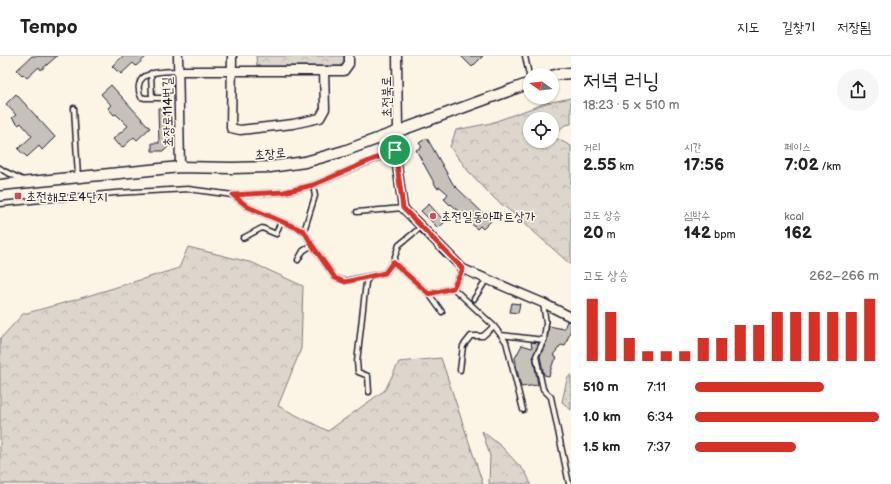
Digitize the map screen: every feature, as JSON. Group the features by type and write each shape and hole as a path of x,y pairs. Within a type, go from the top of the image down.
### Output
{"street":[{"name":"초장로114번길","path":"178,56 180,167"},
{"path":"232,56 232,128 240,130 294,124 320,118 325,109 324,71"},
{"path":"178,71 344,71 349,64 349,56"},
{"name":"초전북로","path":"397,56 398,131 395,150 403,208"},
{"path":"559,74 571,72"},
{"name":"초장로","path":"0,185 180,167 270,167 305,162 344,151 523,86"},
{"path":"403,208 463,269 487,278 571,317"}],"lane":[{"path":"525,56 528,68"},
{"path":"164,98 141,97 138,92 139,82 146,74 178,71"},
{"path":"151,73 152,98"},
{"path":"74,108 78,177"},
{"path":"0,204 115,193 188,189 233,195 284,192 313,185 395,150"},
{"path":"0,168 27,182"},
{"path":"304,231 315,196 313,185"},
{"path":"233,195 248,207 304,231 335,278 345,282 385,273 393,262 399,245 421,226"},
{"path":"357,212 403,208"},
{"path":"243,238 262,228 276,234 280,221"},
{"path":"298,260 303,251 312,245"},
{"path":"393,262 429,294 442,312"},
{"path":"429,294 453,288 463,269"},
{"path":"369,392 368,376 358,372 357,362 366,282 370,276"},
{"path":"474,299 487,278"},
{"path":"453,288 494,326 506,342 523,410"},
{"path":"543,303 546,324 544,340 536,356 543,389 551,397 569,484"},
{"path":"460,370 463,346 471,336 483,336 494,326"},
{"path":"500,335 544,340"}],"green space":[{"path":"256,56 344,56 344,62 341,66 257,66"},
{"path":"571,98 571,124 565,125 559,130 559,112 523,112 523,148 559,148 559,140 571,146 571,265 495,199 469,172 450,147 456,130 491,123 543,104 559,104 559,100"},
{"path":"188,247 253,263 303,286 301,349 278,406 328,431 385,390 399,362 441,358 483,484 0,484 0,339 23,314 179,268"},
{"path":"571,374 571,410 562,402 567,379"},
{"path":"482,431 502,447 526,473 531,484 489,484 490,456"}],"building":[{"path":"32,56 57,56 41,70 39,67 27,78 17,70"},
{"path":"123,56 147,56 136,66 133,63 121,74 112,66"},
{"path":"461,56 483,56 472,67"},
{"path":"111,85 150,128 137,140 134,137 122,148 113,139 128,126 108,108 111,105 101,94"},
{"path":"16,94 55,137 42,150 39,146 27,157 18,149 32,136 21,123 19,125 12,118 16,115 6,104"},
{"path":"158,108 168,108 168,147 164,151 152,151 152,143 159,143"},
{"path":"427,138 453,184 491,221 483,229 480,226 477,229 451,204 450,205 444,199 448,194 440,187 437,188 416,150 422,147 419,143"},
{"name":"초전일동아파트상가","path":"429,204 445,222 438,228 421,211"},
{"path":"512,303 520,304 518,313 510,312"},
{"path":"567,321 571,322 571,329 565,346 561,345 553,355 557,358 553,363 549,376 544,375 540,356 547,341 549,326 564,329"},
{"path":"531,342 539,343 533,356 538,385 521,387 515,358 522,345 532,348"}],"place":[{"name":"초전해모로4단지","path":"18,196"},
{"name":"초전일동아파트상가","path":"433,216"}],"route":[{"path":"395,150 403,208 463,269 453,288 429,294 393,262 385,273 345,282 335,278 304,231 248,207 233,195 284,192 313,185 395,150"}]}
